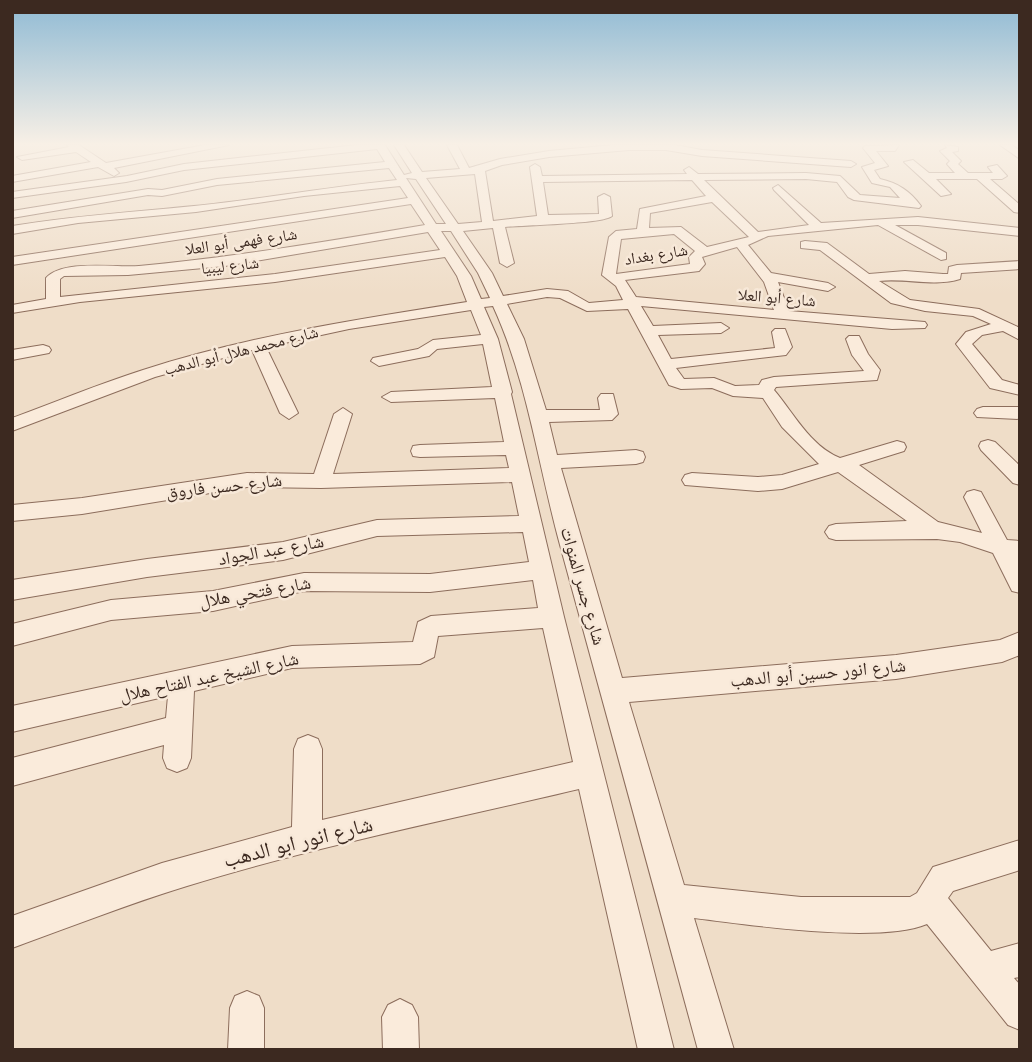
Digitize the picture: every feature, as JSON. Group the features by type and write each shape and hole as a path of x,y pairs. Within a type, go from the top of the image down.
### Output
{"street":[{"path":"12,215 133,195"},
{"path":"12,230 78,219 196,209 265,195"},
{"path":"12,261 106,245 295,195"},
{"name":"شارع جسر المنوات","path":"419,195 444,228 485,273 491,339 531,524 656,1050"},
{"path":"486,195 507,263"},
{"path":"539,195 543,219"},
{"path":"643,232 644,211 708,195"},
{"path":"711,195 757,237"},
{"path":"785,195 821,228 841,241"},
{"path":"854,195 858,198 912,202"},
{"path":"903,195 930,222"},
{"name":"شارع فهمى أبو العلا","path":"53,302 54,277 82,270 117,272 198,266 444,228 543,219 604,218 604,197"},
{"path":"850,204 941,256"},
{"name":"شارع بغداد","path":"616,279 629,274 694,268 698,264 695,256 740,243 761,233 879,222 930,222 1013,232"},
{"name":"شارع جسر المنوات","path":"444,228 450,252 516,339 539,416 564,522 716,1050"},
{"path":"705,251 691,234 677,230 615,236 608,271 622,284 679,383 714,383 733,391 765,391 772,397 788,423 825,458 857,473 933,530"},
{"path":"791,230 818,262"},
{"path":"1013,232 1020,240"},
{"path":"740,243 768,276 783,315"},
{"path":"82,270 106,245"},
{"path":"805,246 823,246 902,303 976,313 1007,327"},
{"name":"شارع ليبيا","path":"12,309 53,302 275,278 450,252"},
{"path":"865,278 911,275 924,279 944,279 955,276 954,270 957,269 1020,265"},
{"path":"999,266 1020,282"},
{"path":"981,267 1004,283"},
{"path":"768,276 828,287"},
{"path":"489,302 557,293 587,307 631,302"},
{"path":"982,297 1007,327"},
{"name":"شارع محمد هلال أبو الدهب","path":"12,425 149,373 257,344 489,302"},
{"name":"شارع أبو العلا","path":"631,302 855,322 920,325"},
{"path":"765,391 768,384 774,382 871,376 872,370 860,355 855,322"},
{"path":"1007,327 983,330 967,338 964,344 992,381 1005,388 1020,390"},
{"path":"648,331 721,328"},
{"path":"666,364 780,352 784,349 780,332"},
{"path":"379,360 423,353 433,345 491,339"},
{"path":"257,344 289,413"},
{"path":"12,355 43,350"},
{"path":"391,397 504,392"},
{"path":"539,416 607,416 607,398"},
{"path":"984,413 1020,413"},
{"path":"321,481 342,426 343,414"},
{"path":"988,446 1020,478"},
{"path":"692,480 758,484 782,482 897,447"},
{"path":"420,451 516,448"},
{"path":"551,462 636,457"},
{"name":"شارع حسن فاروق","path":"12,513 82,506 247,480 321,481 522,475"},
{"path":"974,497 1009,549 1020,584"},
{"name":"شارع عبد الجواد","path":"12,590 147,568 283,551 377,528 531,524"},
{"path":"836,532 933,530 962,535 1009,549"},
{"name":"شارع فتحي هلال","path":"12,635 111,610 213,601 304,582 430,583 542,570"},
{"name":"شارع الشيخ عبد الفتاح هلال","path":"12,719 292,657 417,654 424,651 428,626 552,617"},
{"name":"شارع انور حسين أبو الدهب","path":"614,691 896,667 1002,651 1020,643"},
{"path":"177,758 182,682"},
{"path":"12,772 179,728"},
{"path":"307,838 308,750"},
{"name":"شارع انور ابو الدهب","path":"12,932 211,863 590,772"},
{"path":"674,900 741,908 859,915 920,911 931,903 938,882 944,878 1020,855"},
{"path":"931,903 1020,1013"},
{"path":"985,970 1020,960"},
{"path":"246,1050 247,1008"}]}
